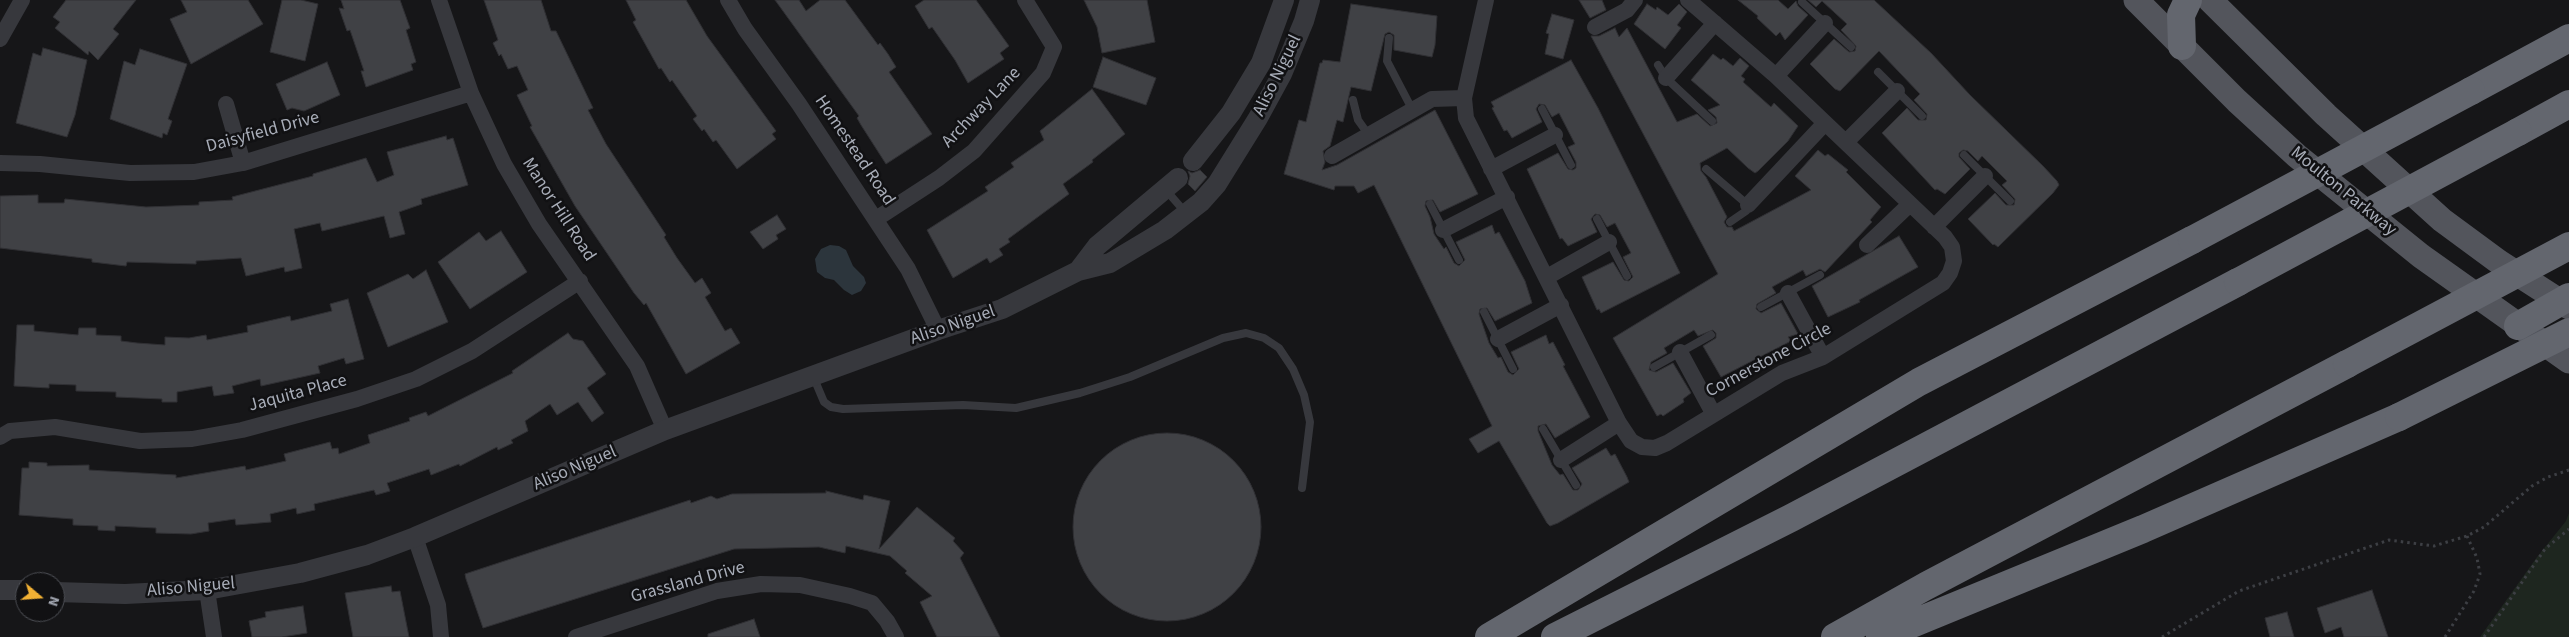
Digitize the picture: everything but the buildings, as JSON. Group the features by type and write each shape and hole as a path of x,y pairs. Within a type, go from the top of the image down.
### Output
{"highway":[{"path":"2182,46 2181,15 2188,0"},
{"path":"1489,637 1919,382 2192,240 2569,38"},
{"path":"1555,637 1791,518 2238,282 2569,104"},
{"path":"1835,637 1926,586 2569,246"},
{"path":"2518,326 2566,302"},
{"path":"1880,637 2143,529 2399,417 2569,332"}],"main road":[{"name":"Moulton Parkway","path":"2136,0 2237,102 2297,156 2421,256 2569,361"},
{"path":"2210,0 2326,114 2442,220 2499,262 2566,302"}],"street":[{"path":"0,39 22,0"},
{"name":"Manor Hill Road","path":"439,0 472,93 504,164 539,224 637,366 665,430"},
{"name":"Homestead Road","path":"728,0 745,29 876,219 908,269 938,330"},
{"name":"Archway Lane","path":"876,219 939,178 974,151 1043,73 1054,47 1025,0"},
{"name":"Aliso Niguel","path":"1193,161 1231,113 1261,63 1284,0"},
{"name":"Aliso Niguel","path":"65,592 125,594 207,590 300,573 367,555 415,537 665,430 938,330 1002,309 1078,271 1110,263 1151,240 1186,214 1217,184 1258,118 1282,74 1304,21 1310,0"},
{"name":"Cornerstone Circle","path":"1486,0 1464,98 1466,118 1547,277 1618,423 1631,441 1642,447 1655,448 1667,443 1782,373 1823,357 1943,283 1950,273 1954,261 1952,247 1934,227 1776,76 1688,0"},
{"path":"1595,27 1627,10 1635,0"},
{"path":"1662,72 1715,23"},
{"path":"1776,76 1825,23"},
{"path":"1261,63 1282,74"},
{"path":"1846,142 1897,91"},
{"name":"Daisyfield Drive","path":"0,163 40,164 130,174 194,172 243,163 472,93"},
{"path":"1332,156 1432,99 1464,98"},
{"path":"226,104 243,163"},
{"path":"1748,205 1825,123"},
{"path":"1491,169 1555,135"},
{"path":"1934,227 1985,176"},
{"name":"Aliso Niguel","path":"1078,271 1097,246 1171,184"},
{"path":"1443,230 1507,197"},
{"path":"1868,245 1910,204"},
{"path":"1547,277 1609,242"},
{"name":"Jaquita Place","path":"0,436 10,431 55,427 140,441 192,439 242,430 347,402 416,380 472,351 580,281"},
{"path":"1788,293 1823,357"},
{"path":"1498,339 1561,306"},
{"path":"1680,352 1714,413"},
{"path":"1561,460 1618,423"},
{"path":"415,537 438,605 441,637"},
{"name":"Grassland Drive","path":"576,637 717,591 761,584 800,585 872,603 887,621 896,637"},
{"path":"0,590 15,590"},
{"path":"207,590 214,637"}],"lane":[{"path":"1802,2 1851,47"},
{"path":"1389,38 1387,61 1412,109"},
{"path":"1662,72 1712,121"},
{"path":"1878,72 1922,116"},
{"path":"1354,100 1358,120 1368,134"},
{"path":"1542,109 1571,165"},
{"path":"1964,155 2010,201"},
{"path":"1706,169 1748,205 1746,211 1730,222"},
{"path":"1171,184 1186,214"},
{"path":"1430,204 1459,260"},
{"path":"1597,219 1628,276"},
{"path":"1761,307 1820,275"},
{"path":"1484,312 1513,369"},
{"path":"813,376 824,402 831,407 843,409 963,405 1016,408 1080,393 1122,379 1223,338 1246,333 1264,338 1279,348 1293,369 1304,395 1310,422 1302,488"},
{"path":"1654,367 1711,335"},
{"path":"1543,429 1576,485"}],"path":[{"path":"2162,637 2239,590 2389,540 2434,546 2467,536 2484,527 2532,486 2548,477 2569,470"},
{"path":"2484,637 2545,549 2569,529"},
{"path":"2445,637 2474,590 2480,574 2478,558 2467,536"}],"shaded area":[{"path":"830,245 839,246 846,250 853,266 864,277 866,283 861,291 852,295 834,280 825,278 817,272 815,259 821,249"},
{"path":"2569,513 2569,637 2480,637 2537,557 2566,521"}]}
